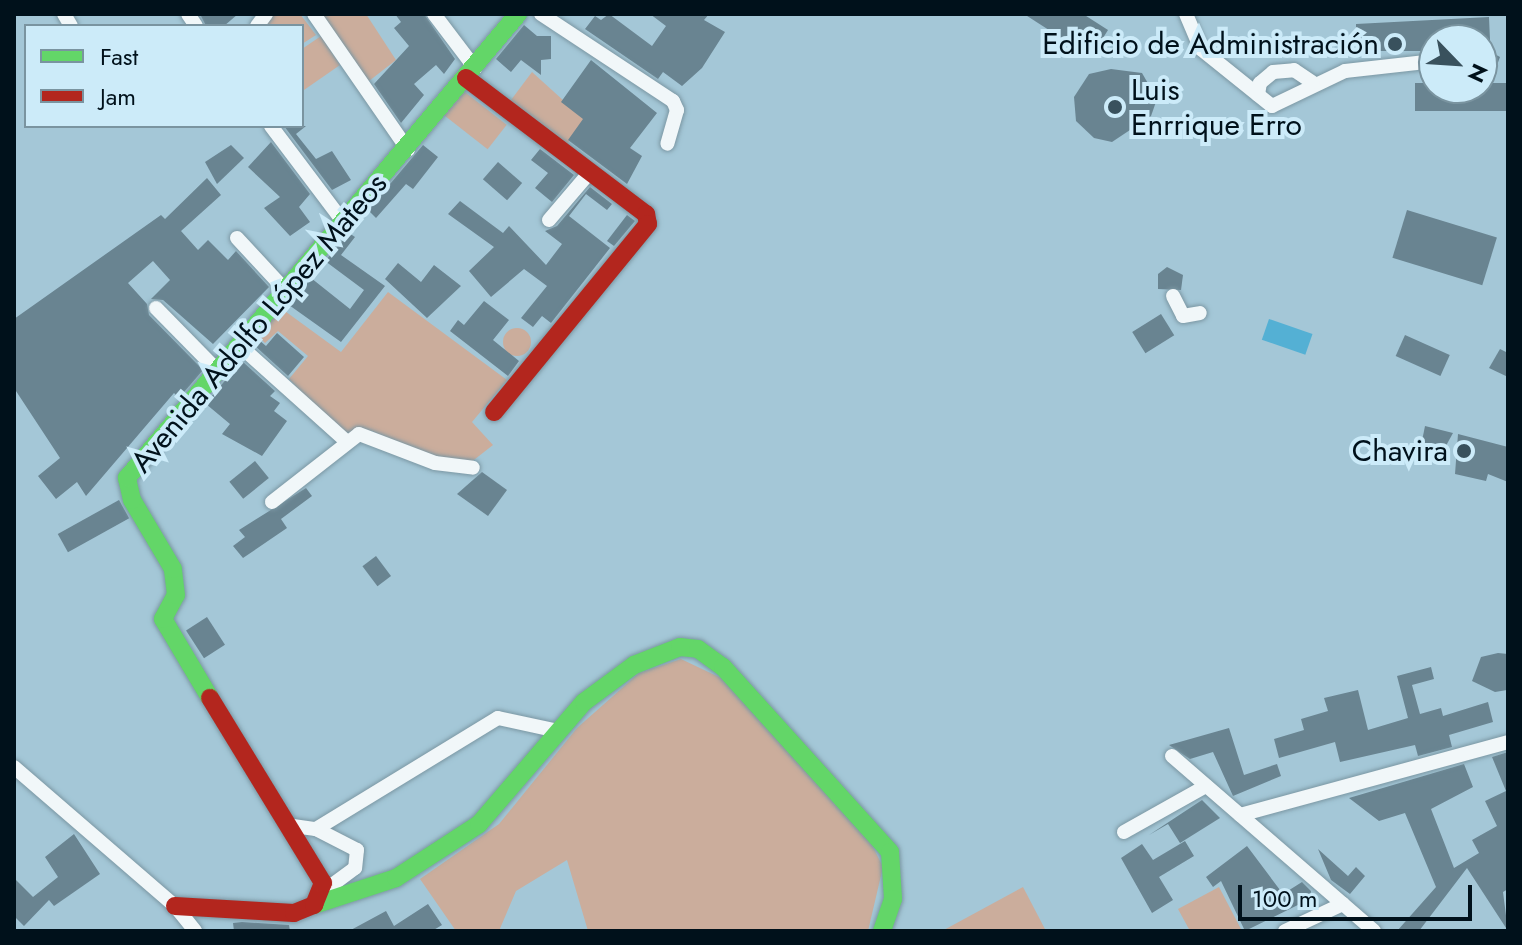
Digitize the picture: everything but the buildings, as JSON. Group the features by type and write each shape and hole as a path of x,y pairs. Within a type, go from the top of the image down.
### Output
{"street":[{"path":"314,14 408,150"},
{"path":"434,14 470,73 646,214 648,224 494,412"},
{"name":"Avenida Adolfo López Mateos","path":"317,899 323,883 315,866 286,825 163,619 176,595 173,569 126,489 133,469 408,150 518,14"},
{"path":"541,14 673,101 677,110 667,144"},
{"path":"1186,14 1201,49 1272,106 1312,82 1345,71 1418,63"},
{"path":"1258,95 1260,83 1273,72 1294,70 1312,82"},
{"path":"273,128 344,223"},
{"path":"549,220 590,172"},
{"path":"237,238 286,291"},
{"path":"1173,296 1183,316 1200,313"},
{"path":"156,308 217,370"},
{"path":"239,345 347,442"},
{"path":"272,502 347,442 370,435 435,463 473,468"},
{"path":"317,899 396,878 479,824 558,731 634,665 680,647 698,649 723,667 817,765 890,852 893,899 882,931"},
{"path":"316,829 498,718 558,731"},
{"path":"1240,815 1508,742"},
{"path":"1172,756 1343,904 1367,929"},
{"path":"14,767 175,906 195,931"},
{"path":"1124,832 1206,786"},
{"path":"175,906 294,913 317,899 359,860 345,840 316,829 286,825"},
{"path":"1285,931 1343,904"}],"shaded area":[{"path":"268,14 300,14 316,35 304,43 304,24 260,24"},
{"path":"318,14 366,14 396,60 369,81"},
{"path":"321,36 340,65 304,90 304,48"},
{"path":"532,72 585,120 565,147 508,104"},
{"path":"461,89 507,125 488,149 442,113"},
{"path":"388,292 507,380 472,422 493,445 470,463 414,452 372,431 356,430 346,438 289,379 308,356 278,331 265,343 254,332 278,306 341,352"},
{"path":"517,328 527,332 531,342 527,352 517,356 507,352 503,342 507,332"},
{"path":"681,659 721,678 868,837 883,867 868,931 588,931 567,860 516,891 499,931 456,931 420,879 499,824 577,728 639,673"},
{"path":"1023,887 1046,931 942,931"},
{"path":"1219,887 1242,931 1190,931 1178,909"}],"water":[{"path":"1269,319 1312,334 1305,355 1262,340"}],"traffic: fast":[{"path":"210,698 163,619 176,595 173,569 132,500 127,478 518,14"},
{"path":"314,905 396,878 479,824 584,702 634,665 680,647 698,649 723,667 890,852 893,899 882,931"}],"traffic: jam":[{"path":"466,78 646,214 648,224 494,412"},
{"path":"175,906 294,913 314,905 323,883 210,698"}],"place":[{"name":"Edificio de Administración","path":"1395,44"},
{"name":"Luis Enrrique Erro","path":"1115,107"},
{"name":"Chavira","path":"1464,451"}]}
